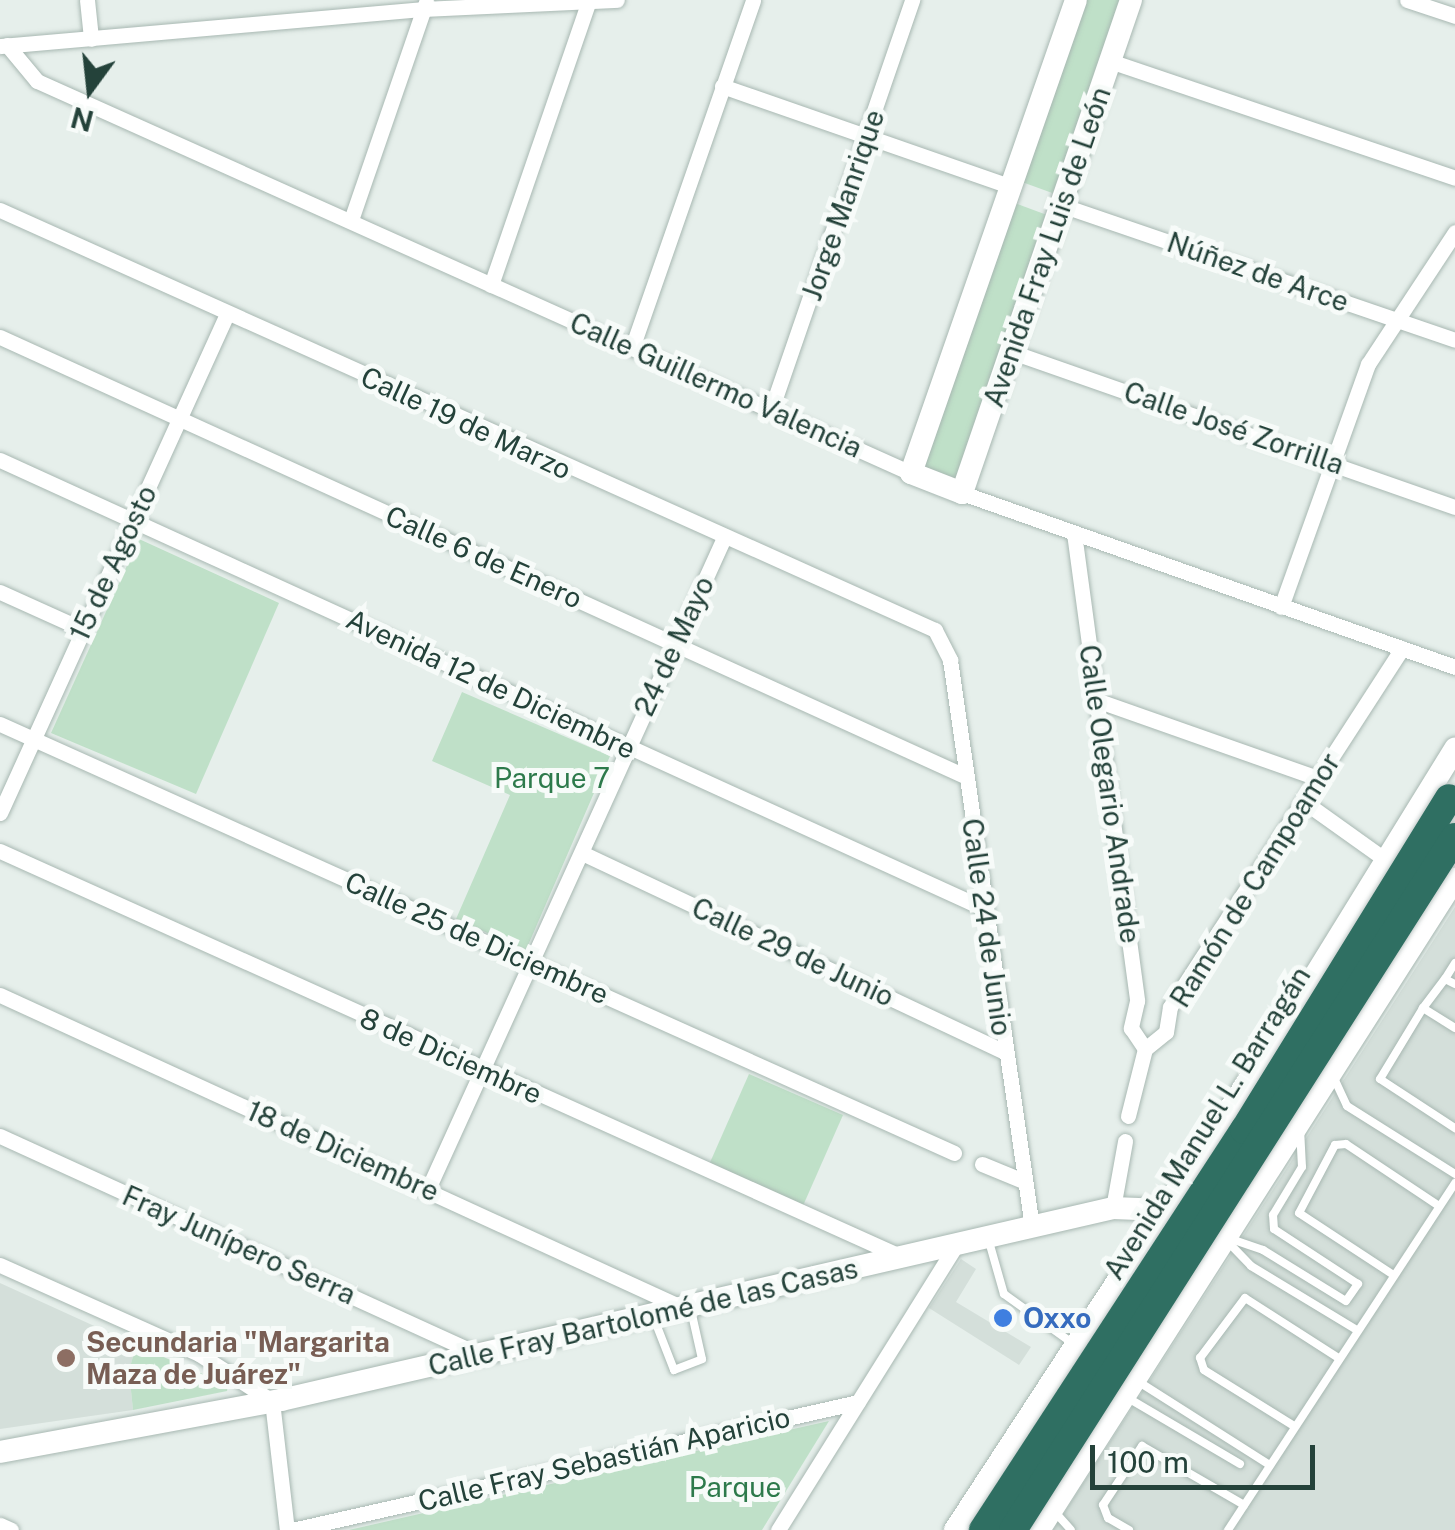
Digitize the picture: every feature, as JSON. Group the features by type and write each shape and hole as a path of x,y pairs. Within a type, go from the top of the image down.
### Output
{"highway":[{"name":"Avenida Manuel L. Barragán","path":"982,1530 1244,1130 1448,798"},
{"name":"Avenida Manuel L. Barragán","path":"1013,1530 1455,837"}],"street":[{"path":"87,0 92,38"},
{"path":"3,46 426,4 616,0"},
{"path":"632,348 753,0"},
{"name":"Jorge Manrique","path":"771,410 912,0"},
{"name":"Avenida Fray Luis de León","path":"911,472 1076,0"},
{"name":"Avenida Fray Luis de León","path":"962,493 1131,0"},
{"path":"1408,0 1455,16"},
{"path":"491,285 588,3"},
{"path":"351,220 426,4"},
{"name":"Calle Guillermo Valencia","path":"3,46 36,80 911,472 1455,667"},
{"path":"1110,61 1455,178"},
{"path":"722,86 1010,186"},
{"name":"Núñez de Arce","path":"1061,205 1455,340"},
{"name":"Calle 19 de Marzo","path":"0,210 723,540 934,630"},
{"path":"1281,607 1330,460 1368,364 1455,232"},
{"name":"15 de Agosto","path":"0,813 227,314"},
{"name":"Calle 6 de Enero","path":"0,337 967,777"},
{"name":"Calle José Zorrilla","path":"1012,352 1330,460 1455,507"},
{"name":"Avenida 12 de Diciembre","path":"0,460 983,908"},
{"name":"Calle Olegario Andrade","path":"1074,533 1138,1001 1131,1028 1145,1050"},
{"name":"24 de Mayo","path":"428,1189 723,540"},
{"path":"0,592 82,628"},
{"name":"Calle 24 de Junio","path":"934,630 950,660 1022,1180 1032,1227"},
{"name":"Ramón de Campoamor","path":"1128,1116 1145,1050 1166,1032 1170,1008 1402,649"},
{"path":"1099,701 1318,778"},
{"name":"Calle 25 de Diciembre","path":"0,724 954,1154"},
{"path":"955,1530 1277,1037 1383,858 1455,749"},
{"path":"1303,801 1383,858"},
{"name":"8 de Diciembre","path":"0,851 903,1257"},
{"name":"Calle 29 de Junio","path":"582,853 1004,1052"},
{"path":"1047,1522 1222,1236 1455,879"},
{"path":"1309,981 1328,1010 1354,1016 1371,1011"},
{"name":"18 de Diciembre","path":"0,995 688,1308"},
{"path":"1138,1001 1170,1008"},
{"path":"1277,1037 1293,1029 1316,1032 1329,1046 1331,1068"},
{"name":"Fray Junípero Serra","path":"0,1136 478,1354"},
{"path":"1113,1208 1125,1140"},
{"path":"982,1164 1022,1180"},
{"name":"Calle Fray Bartolomé de las Casas","path":"0,1452 272,1402 1113,1208 1164,1210 1222,1236"},
{"path":"778,1530 956,1245"},
{"path":"0,1266 198,1354 272,1402 290,1530"},
{"path":"1051,1381 1073,1378 1093,1390 1104,1425"},
{"name":"Calle Fray Sebastián Aparicio","path":"290,1530 858,1402"},
{"path":"0,1525 11,1530"}],"lane":[{"path":"1455,963 1380,1079 1455,1128"},
{"path":"1446,978 1455,984"},
{"path":"1423,1008 1455,1028"},
{"path":"1331,1068 1347,1106 1455,1174"},
{"path":"1222,1236 1263,1250 1346,1301 1358,1284 1274,1230 1272,1215 1302,1167 1298,1120"},
{"path":"1392,1274 1299,1213 1335,1145 1346,1144 1440,1206"},
{"path":"1228,1530 1354,1329 1455,1183"},
{"path":"1222,1236 1251,1266 1354,1329"},
{"path":"988,1238 1004,1294 1129,1388 1240,1464"},
{"path":"1294,1426 1204,1370 1200,1358 1245,1298 1337,1357"},
{"path":"653,1316 674,1370 702,1359 688,1308"},
{"path":"1129,1388 1270,1465"},
{"path":"1129,1530 1108,1518 1103,1506 1142,1446 1244,1504"},
{"path":"1047,1522 1071,1530"}],"shaded area":[{"path":"1455,907 1455,1530 1053,1530 1336,1092"},
{"path":"961,1259 976,1269 956,1302 1031,1347 1019,1365 929,1308"},
{"name":"Secundaria \"Margarita Maza de Juárez\"","path":"0,1283 136,1345 129,1371 133,1410 0,1429"}],"green space":[{"path":"1085,0 1121,0 1055,194 1022,182"},
{"path":"1015,203 1047,215 956,480 920,466"},
{"path":"139,539 279,603 196,794 51,733"},
{"name":"Parque 7","path":"462,692 610,756 526,950 456,919 510,795 432,761"},
{"path":"749,1074 843,1115 802,1208 708,1167"},
{"path":"136,1345 228,1385 227,1391 133,1410 129,1371"},
{"name":"Parque","path":"829,1421 762,1530 349,1530 687,1453"}],"place":[{"name":"Oxxo","path":"1003,1318"},
{"name":"Secundaria \"Margarita Maza de Juárez\"","path":"66,1358"}]}
